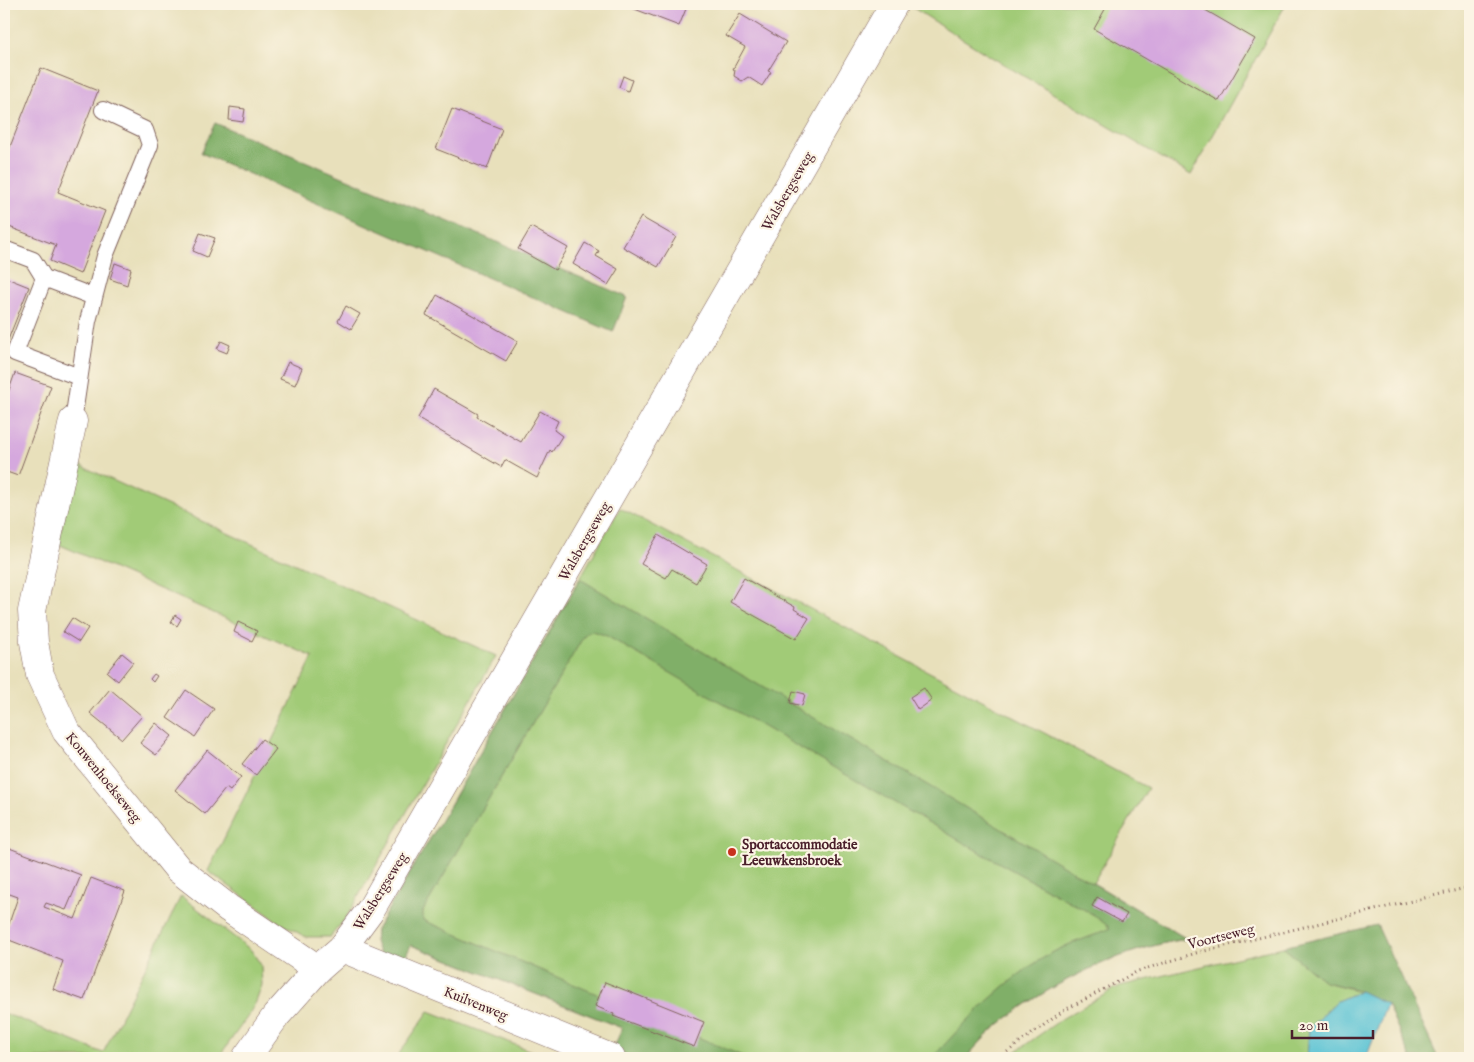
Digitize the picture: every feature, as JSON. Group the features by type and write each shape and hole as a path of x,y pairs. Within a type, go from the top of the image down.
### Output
{"street":[{"name":"Walsbergseweg","path":"246,1058 276,1016 318,968 342,948 371,909 894,4"},
{"name":"Kouwenhoekseweg","path":"73,421 32,611 34,642 40,674 66,731 178,869 228,908 318,968"},
{"name":"Kuilvenweg","path":"342,948 611,1058"}],"lane":[{"path":"73,421 88,321 105,256 150,145 144,130 102,110"},
{"path":"4,249 33,260 44,278 94,297"},
{"path":"44,278 15,353 80,377"}],"path":[{"name":"Voortseweg","path":"999,1058 1062,1011 1138,971 1196,953 1470,886"}],"green space":[{"path":"907,4 1286,4 1191,175 988,55"},
{"path":"215,123 627,297 613,332 201,153"},
{"path":"75,463 496,656 346,918 330,937 306,937 280,923 208,871 313,657 58,544"},
{"name":"Sportaccommodatie Leeuwkensbroek","path":"620,508 1148,788 1093,883 1187,939 1162,944 1111,960 1061,983 1015,1012 987,1035 966,1058 635,1058 622,1028 411,945 409,947 375,942 376,930 452,802"},
{"path":"580,579 1187,939 1162,944 1111,960 1061,983 1015,1012 987,1035 966,1058 932,1058 975,1013 1022,972 1063,947 1110,928 1094,915 983,854 605,635 592,631 585,634 423,911 423,920 747,1058 635,1058 613,1050 622,1028 411,945 402,964 380,955 375,942 376,930"},
{"path":"181,896 251,950 261,965 262,985 256,1002 218,1058 4,1058 4,1013 103,1053"},
{"path":"1377,925 1438,1058 1411,1058 1387,1004 1355,989 1325,982 1283,947"},
{"path":"1283,947 1325,982 1360,991 1337,1001 1309,1028 1307,1058 1007,1058 1063,1018 1120,986"},
{"path":"429,1011 549,1058 396,1058"}],"water":[{"path":"1360,991 1387,1004 1366,1058 1307,1058 1309,1028 1337,1001"}],"building":[{"path":"634,4 688,4 679,26 632,8"},
{"path":"1108,4 1195,4 1255,39 1219,101 1094,29"},
{"path":"740,14 786,42 768,71 771,72 762,86 748,77 742,81 734,76 735,70 733,69 745,47 726,36"},
{"path":"41,68 98,91 58,192 105,211 80,274 50,261 56,245 4,225 4,162"},
{"path":"623,76 632,80 628,91 619,87"},
{"path":"230,107 245,109 243,122 229,120"},
{"path":"452,109 502,129 487,169 436,149"},
{"path":"641,217 676,237 658,267 623,247"},
{"path":"531,227 568,248 555,270 518,249"},
{"path":"200,233 215,238 207,257 193,251"},
{"path":"585,243 599,251 596,256 618,269 608,285 573,264"},
{"path":"115,263 131,269 127,285 110,279"},
{"path":"4,277 29,287 4,350"},
{"path":"437,295 518,341 506,361 426,315"},
{"path":"346,306 360,314 351,329 338,321"},
{"path":"221,341 230,345 227,353 217,349"},
{"path":"288,362 302,368 295,385 280,379"},
{"path":"15,373 51,386 18,476 4,471 4,404"},
{"path":"434,389 478,414 477,417 521,442 540,411 558,421 554,430 562,436 552,452 550,450 537,478 505,460 501,467 418,418"},
{"path":"658,535 707,564 696,583 672,569 666,578 641,564"},
{"path":"744,578 795,607 794,609 809,618 796,639 730,602"},
{"path":"175,615 181,619 177,626 171,622"},
{"path":"72,618 88,628 79,642 63,632"},
{"path":"238,622 257,631 252,641 234,632"},
{"path":"122,653 133,662 118,681 107,672"},
{"path":"154,674 157,676 153,682 150,679"},
{"path":"924,688 932,700 918,710 910,697"},
{"path":"110,689 142,716 122,739 90,713"},
{"path":"186,690 214,709 195,737 167,718"},
{"path":"793,691 805,694 802,706 790,703"},
{"path":"156,723 172,736 156,755 140,743"},
{"path":"262,739 276,749 256,775 242,764"},
{"path":"207,750 241,777 230,791 226,788 205,814 175,790"},
{"path":"4,846 81,875 66,910 46,903 44,907 75,919 91,878 125,891 84,1000 53,989 63,961 4,938 18,897 4,892"},
{"path":"1097,897 1127,914 1122,922 1092,906"},
{"path":"605,982 704,1022 694,1047 613,1016 614,1014 595,1006"}],"place":[{"name":"Sportaccommodatie Leeuwkensbroek","path":"732,852"}]}
